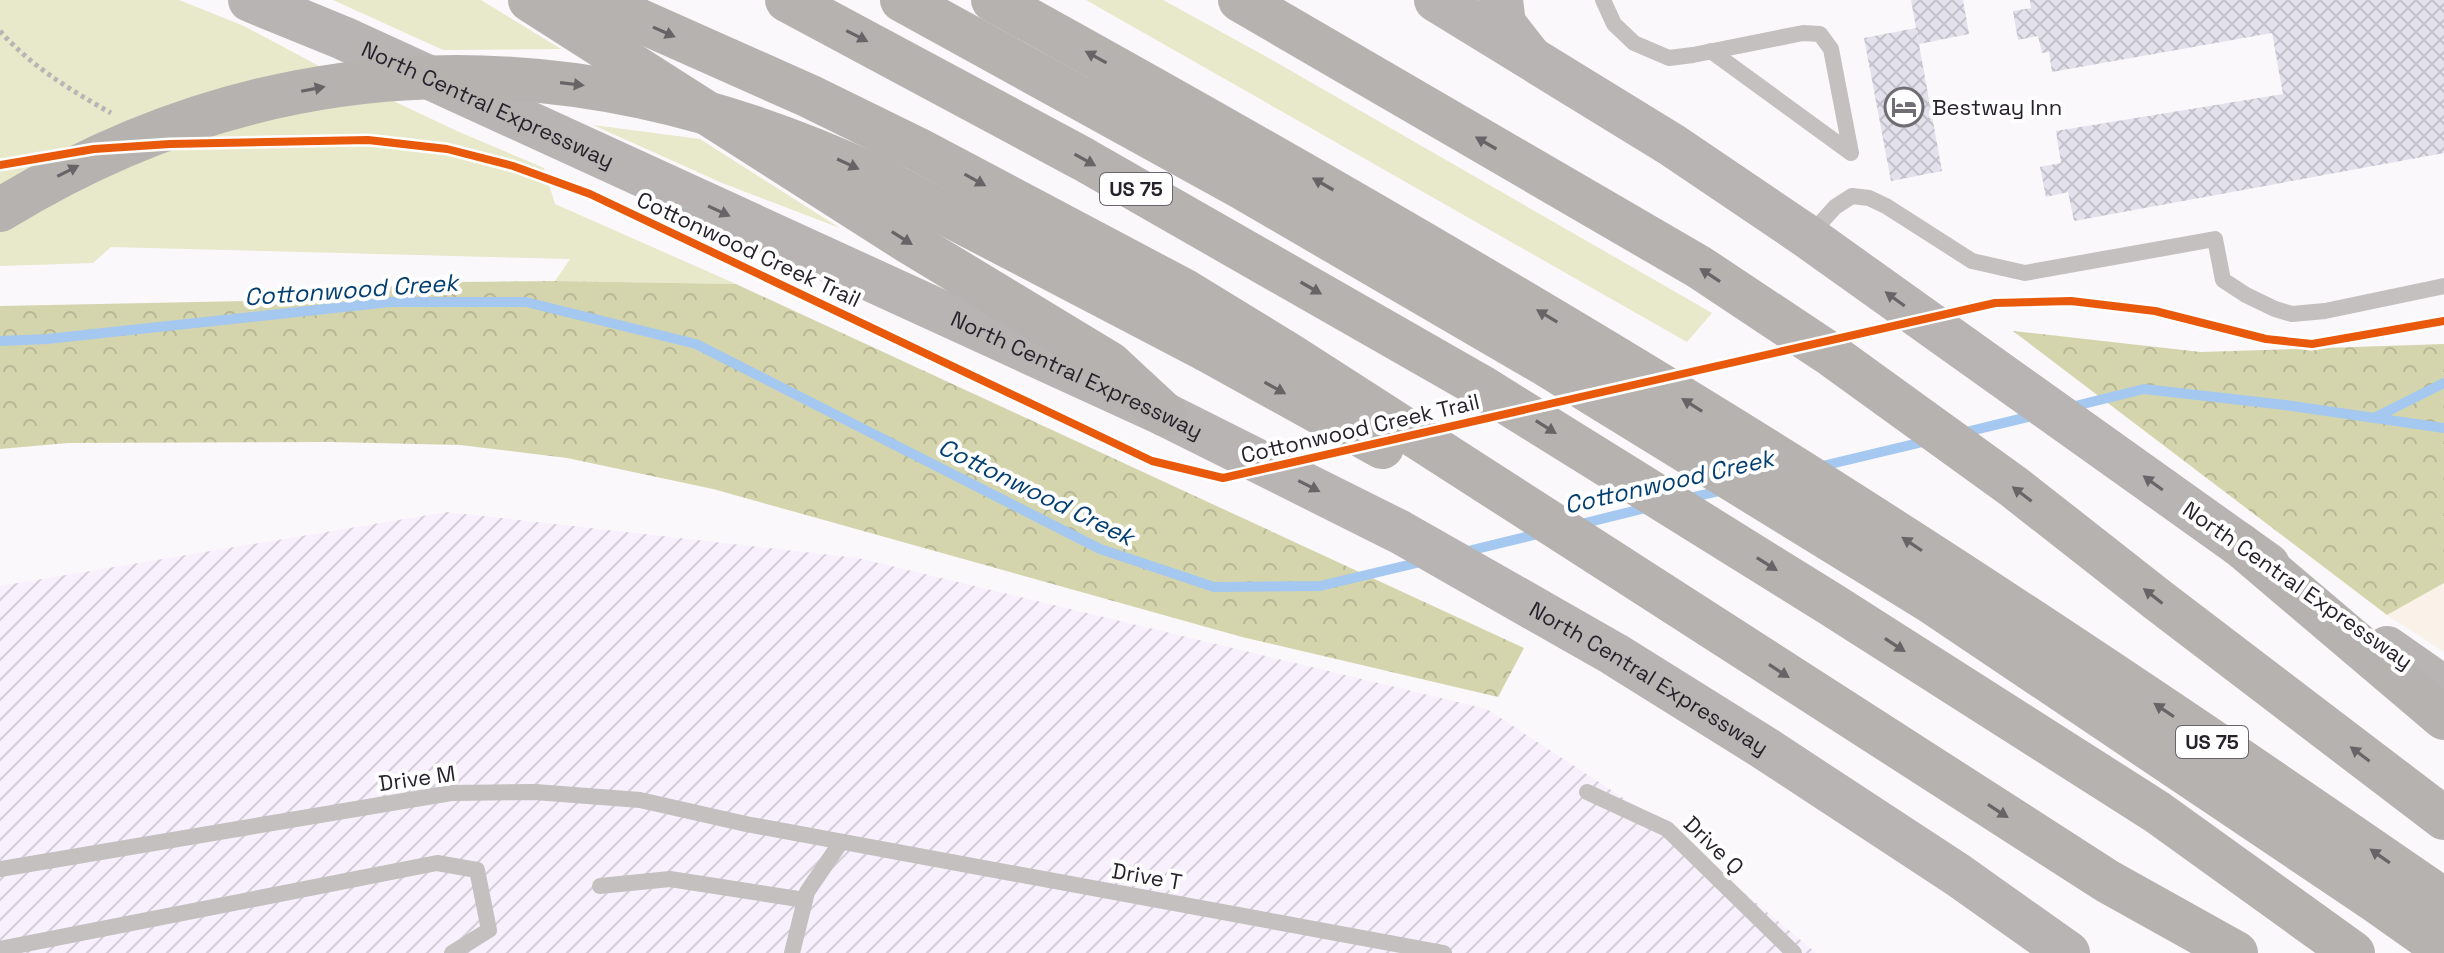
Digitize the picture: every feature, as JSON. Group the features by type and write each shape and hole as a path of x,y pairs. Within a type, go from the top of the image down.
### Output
{"highway":[{"path":"530,0 909,242 1109,363 1164,414"},
{"path":"593,0 865,123 1185,291 2107,881 2236,953"},
{"name":"US 75","path":"787,0 1083,159 1480,386 2157,812 2353,953"},
{"path":"902,0 1241,187 1545,364 1890,577 2444,949"},
{"name":"US 75","path":"993,0 1376,215 1863,511 2444,900"},
{"path":"1240,0 1699,267 1775,317 1916,414 2444,818"},
{"path":"0,210 73,168 161,130 247,104 328,87 422,77 479,77 577,85 678,104 782,136 872,175 1207,350 1713,629"},
{"path":"2239,544 2444,718"}],"main road":[{"name":"North Central Expressway","path":"250,0 357,45 1164,414 1400,532 1614,654 1805,774 1958,875 2068,953"},
{"name":"North Central Expressway","path":"1436,0 1672,145 1822,247 2444,688"},
{"path":"1501,0 1504,24 1531,58"}],"lane":[{"path":"1603,0 1614,24 1634,43 1669,58 1803,33 1820,34 1831,49 1851,153 1711,51"},
{"path":"1822,247 1835,207 1852,196 1869,198 1886,206 1972,261 2025,273 2215,239 2223,280 2265,305 2292,314 2325,311 2444,286"},
{"name":"Drive M","path":"0,869 451,793 535,792 640,800 841,842"},
{"name":"Drive Q","path":"1587,792 1667,829 1794,953"},
{"path":"792,953 807,892 841,842"},
{"name":"Drive T","path":"841,842 1444,953"},
{"path":"0,949 437,863 477,870 489,930 452,953"},
{"path":"600,886 670,879 805,900"}],"path":[{"path":"0,31 17,50 55,80 120,117"}],"shaded area":[{"path":"447,512 858,558 1487,709 1660,822 1816,953 0,953 0,586"},
{"path":"2444,583 2444,652 2387,615"}],"green space":[{"path":"0,0 179,0 244,26 319,66 544,168 555,204 736,284 555,281 570,259 111,247 93,263 0,266"},
{"path":"333,0 481,0 561,49 443,50"},
{"path":"1086,0 1163,0 1712,313 1687,342"},
{"path":"593,125 700,139 840,228 722,183"},
{"path":"460,282 736,284 1524,648 1498,697 1242,637 713,489 567,458 460,445 330,442 68,443 0,449 0,306 246,301 353,289"},
{"path":"2013,331 2201,352 2444,344 2444,583 2387,615"}],"building":[{"path":"1911,0 1963,0 1969,34 1919,44"},
{"path":"2030,0 2444,0 2444,153 2074,221 2068,192 2046,197 2040,167 2061,163 2056,131 2283,94 2272,33 2052,72 2049,52 2042,53 2038,36 2018,40 2013,11 2031,8"},
{"name":"Bestway Inn","path":"1916,28 1942,171 1891,181 1864,38"}],"waterway":[{"name":"Cottonwood Creek","path":"0,341 47,339 390,302 526,302 696,344 1100,549 1214,587 1320,586 1425,561"},
{"path":"2374,418 2444,383"},
{"name":"Cottonwood Creek","path":"2071,407 2144,389 2444,428"},
{"name":"Cottonwood Creek","path":"1962,433 2036,415"},
{"name":"Cottonwood Creek","path":"1818,467 1927,441"},
{"name":"Cottonwood Creek","path":"1685,499 1724,490"},
{"name":"Cottonwood Creek","path":"1577,525 1650,507"},
{"name":"Cottonwood Creek","path":"1464,552 1542,533"}],"cycle path":[{"name":"Cottonwood Creek Trail","path":"0,165 94,149 170,144 368,140 447,149 513,166 590,194 1152,461 1223,478 1995,303 2071,301 2155,311 2266,339 2312,344 2444,321"}],"place":[{"name":"Bestway Inn","path":"1904,107"}]}
